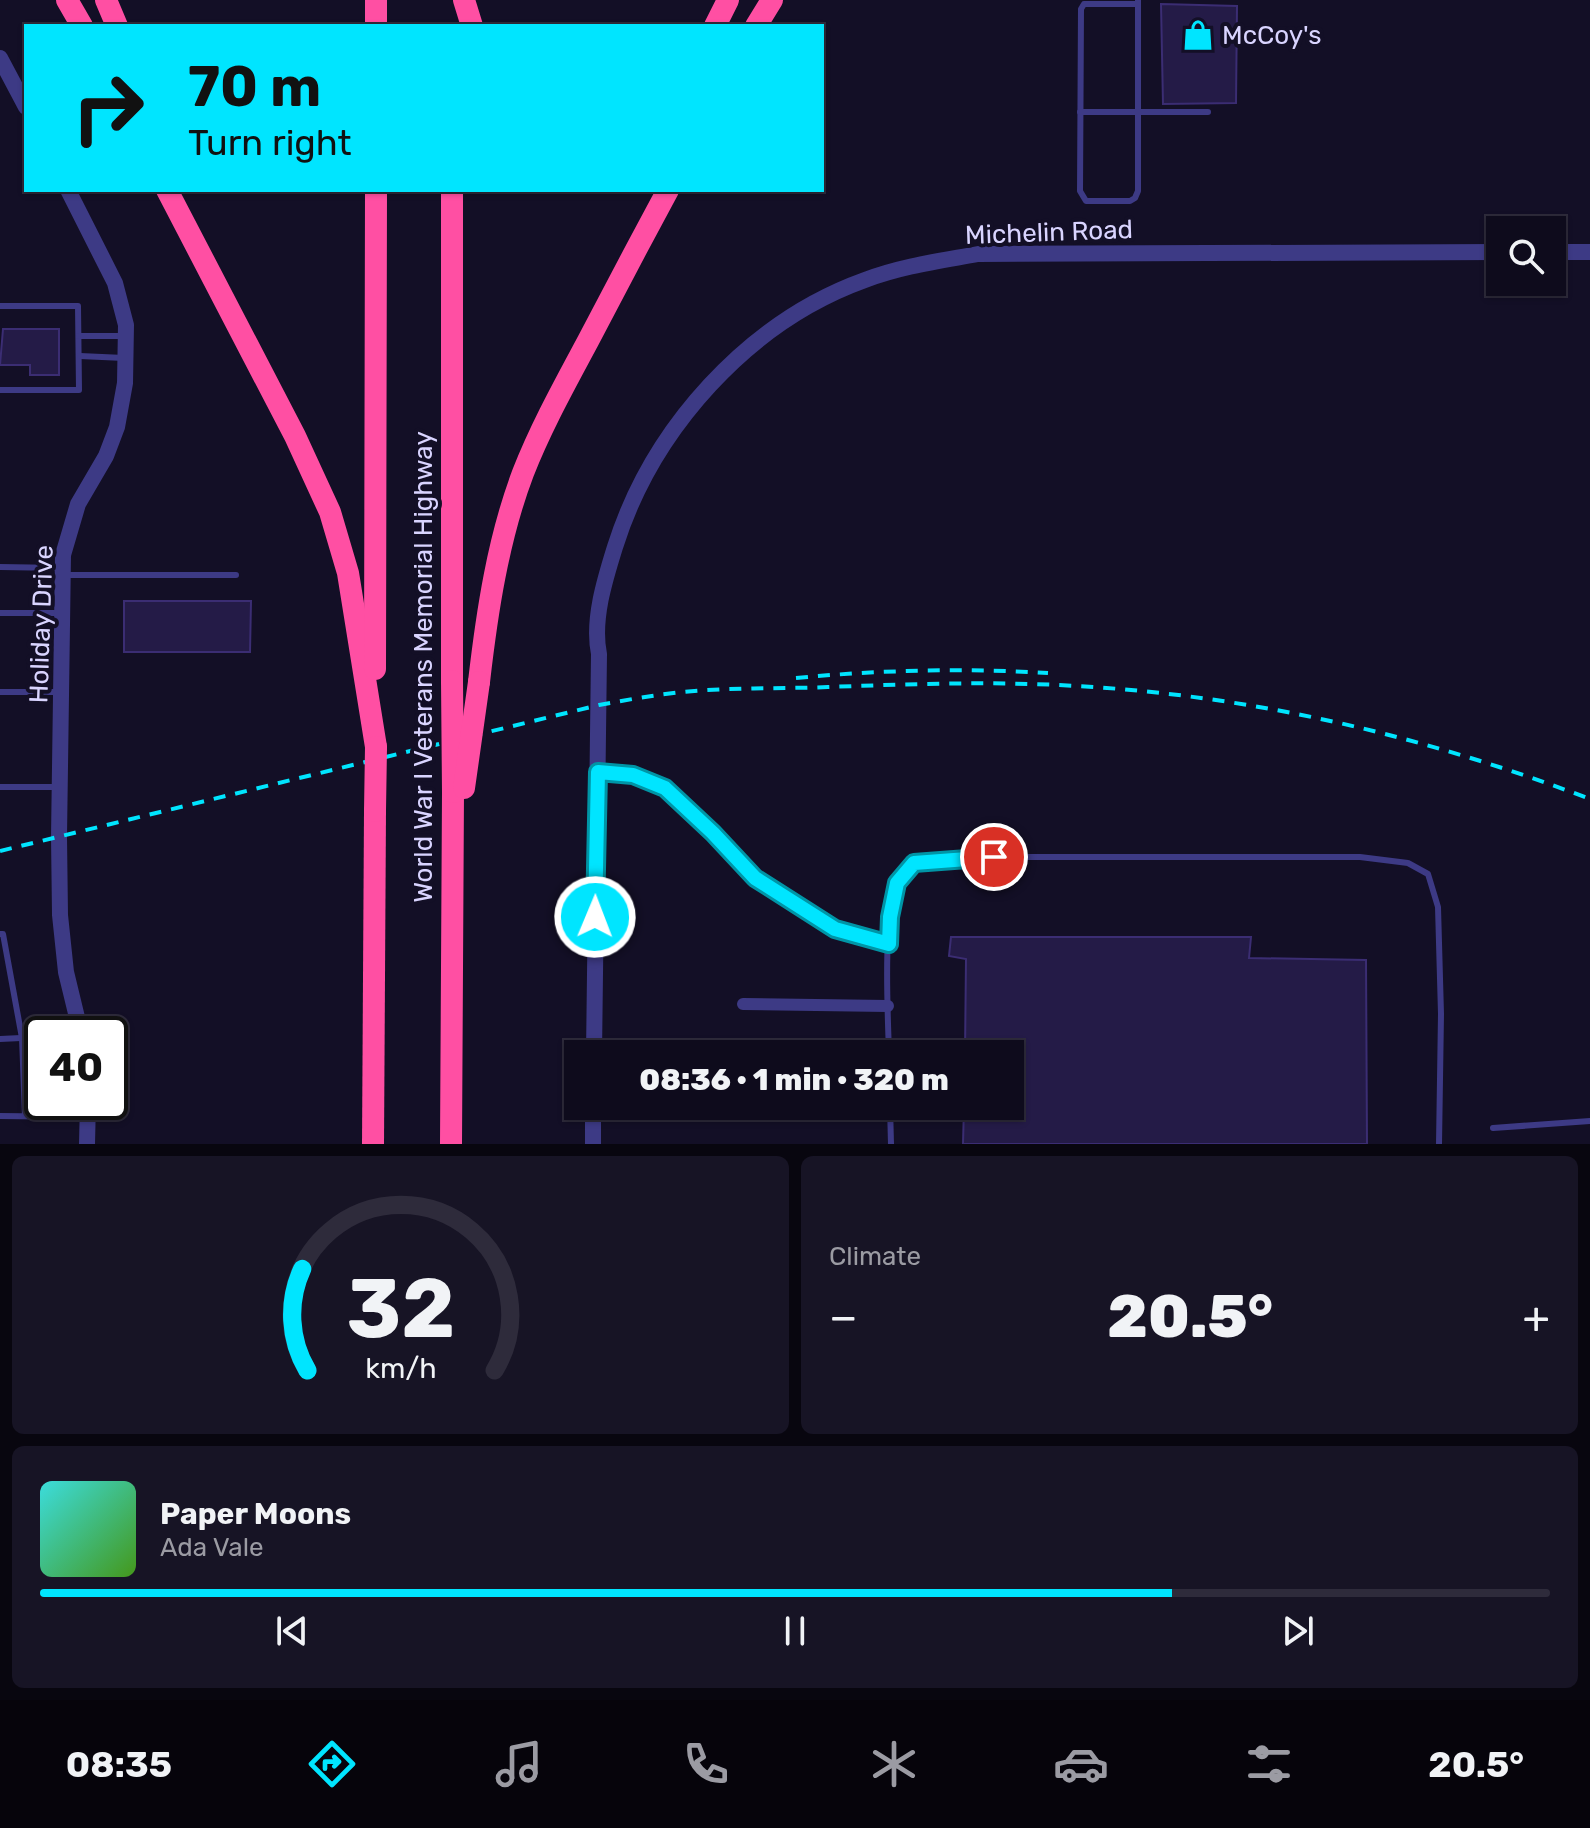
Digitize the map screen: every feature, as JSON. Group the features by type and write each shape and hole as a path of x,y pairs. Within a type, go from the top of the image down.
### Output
{"highway":[{"path":"67,0 81,24"},
{"path":"106,0 116,24"},
{"path":"454,0 454,24"},
{"path":"464,0 471,24"},
{"path":"716,24 728,0"},
{"path":"757,24 772,0"},
{"path":"168,192 295,436 330,512 353,595 371,704"},
{"name":"World War I Veterans Memorial Highway","path":"373,1144 376,747 371,704 376,192"},
{"name":"World War I Veterans Memorial Highway","path":"451,1144 453,832 458,791 452,681 452,192"},
{"path":"458,791 498,561 523,474 550,414 667,192"}],"street":[{"path":"0,58 24,103"},
{"name":"Holiday Drive","path":"69,192 115,283 122,303 126,336 122,404 117,427 106,456 78,504 67,536 62,571 59,837 62,944 77,1016"},
{"name":"Michelin Road","path":"594,1040 599,654 596,641 604,589 622,526 644,479 687,411 733,362 804,309 863,280 978,254 1486,252"},
{"path":"1566,252 1590,252"},
{"path":"743,1004 888,1006"},
{"path":"87,1144 88,1120"},
{"path":"593,1120 593,1144"}],"lane":[{"path":"1138,2 1138,191 1130,201 1086,201 1081,197 1081,9 1084,4 1138,2"},
{"path":"1080,112 1208,112"},
{"path":"0,306 78,306 80,356 79,390 0,390"},
{"path":"79,336 126,336"},
{"path":"80,356 126,358"},
{"path":"0,567 236,575"},
{"path":"0,613 62,613"},
{"path":"0,692 61,692"},
{"path":"598,772 633,775 665,788 755,878 835,929 889,944"},
{"path":"0,787 61,787"},
{"path":"889,1040 890,917 897,883 914,863 970,857 1360,857 1408,863 1428,874 1438,907 1441,1014 1439,1144"},
{"path":"0,934 3,934 22,1038 24,1090"},
{"path":"0,1039 22,1038"},
{"path":"0,1116 24,1116"},
{"path":"890,1120 891,1144"},
{"path":"1493,1128 1590,1121"}],"building":[{"name":"McCoy's","path":"1161,4 1237,6 1236,103 1163,104"},
{"path":"3,329 59,329 59,375 30,375 30,365 0,365"},
{"path":"124,601 251,601 250,652 124,652"},
{"path":"951,937 1251,937 1249,958 1366,960 1367,1144 963,1144 964,1120 1024,1120 1024,1040 965,1040 966,959 949,956"}],"railway":[{"path":"796,678 922,671 1048,673"},
{"path":"0,851 599,705 701,690 1015,684 1143,691 1273,710 1401,738 1528,776 1590,799"}],"place":[{"name":"McCoy's","path":"1198,35"}],"route":[{"path":"595,917 598,772 633,775 665,788 755,878 835,929 889,944 890,917 897,883 914,863 994,857"}]}
